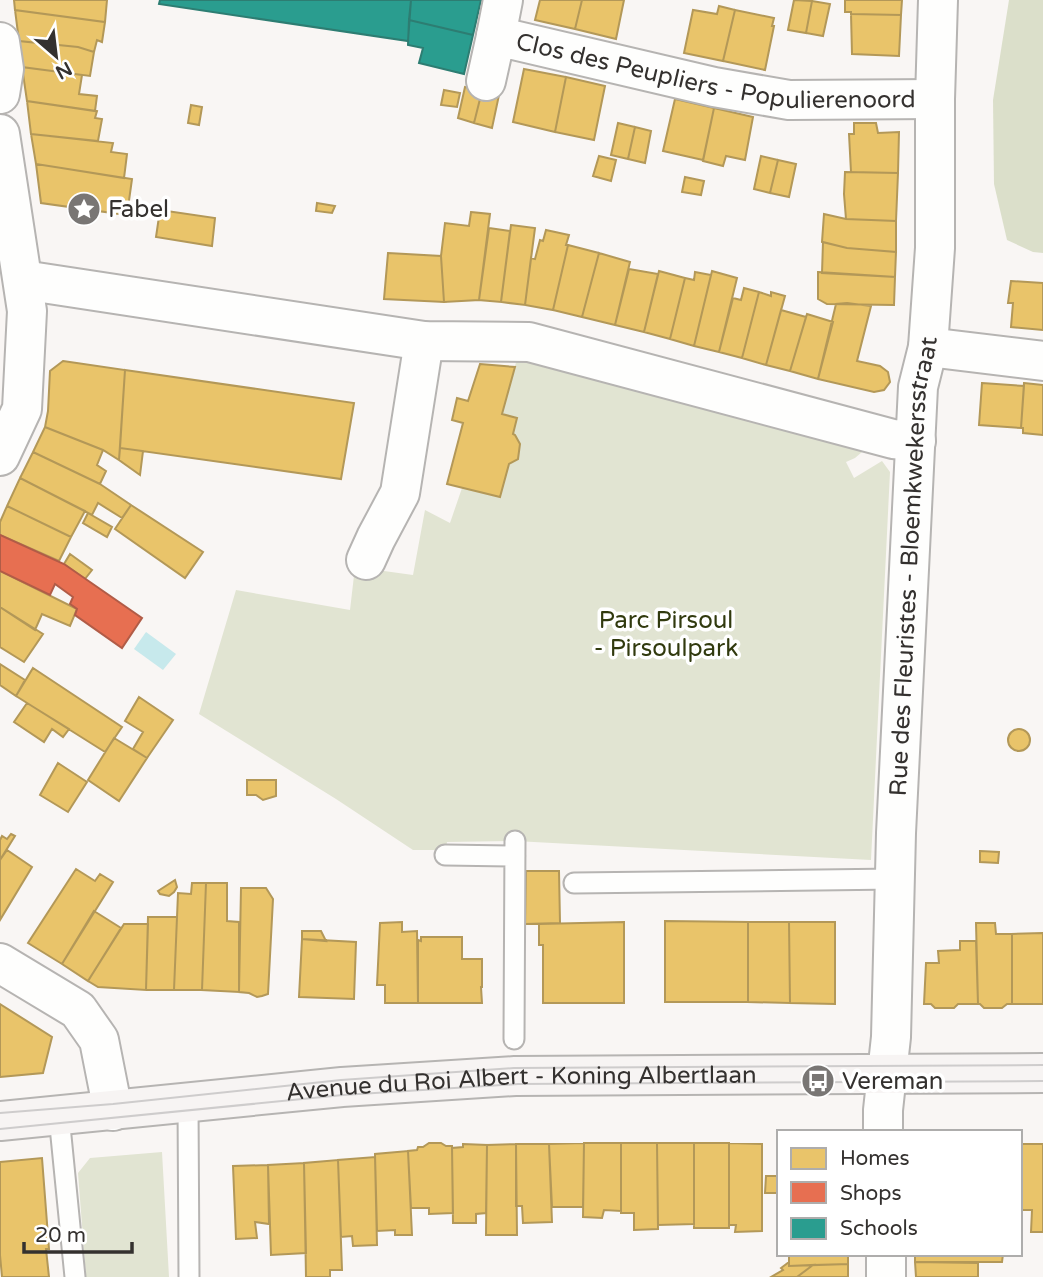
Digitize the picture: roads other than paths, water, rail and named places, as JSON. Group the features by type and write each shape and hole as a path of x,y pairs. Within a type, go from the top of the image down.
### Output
{"street":[{"name":"Rue des Fleuristes - Bloemkwekersstraat","path":"883,1130 891,1026 895,879 918,387 928,346 935,248 938,0"},
{"name":"Clos des Peupliers - Populierenoord","path":"486,81 499,18 715,87 789,100 935,99"},
{"path":"0,42 4,69 0,94"},
{"path":"0,134 27,311 23,409 0,456"},
{"path":"23,280 424,341 529,342 893,439 916,441"},
{"path":"366,561 400,493 424,341"},
{"path":"928,346 1043,361"},
{"path":"0,963 78,1010 99,1040 113,1111"},
{"name":"Avenue du Roi Albert - Koning Albertlaan","path":"0,1121 342,1087 514,1076 1043,1073"},
{"path":"886,1256 886,1277"}],"lane":[{"path":"445,855 515,848 514,1039"},
{"path":"574,883 895,879"},
{"path":"188,1103 189,1277"},
{"path":"59,1116 75,1277"}],"water":[{"path":"146,632 176,654 163,670 134,649"}],"tram line":[{"path":"0,1113 341,1080 514,1068 1043,1065"},
{"path":"0,1129 343,1095 518,1084 1043,1081"}],"place":[{"name":"Fabel","path":"84,209"},
{"name":"Vereman","path":"818,1081"}],"park label":[{"name":"Parc Pirsoul - Pirsoulpark","path":"666,634"}]}
